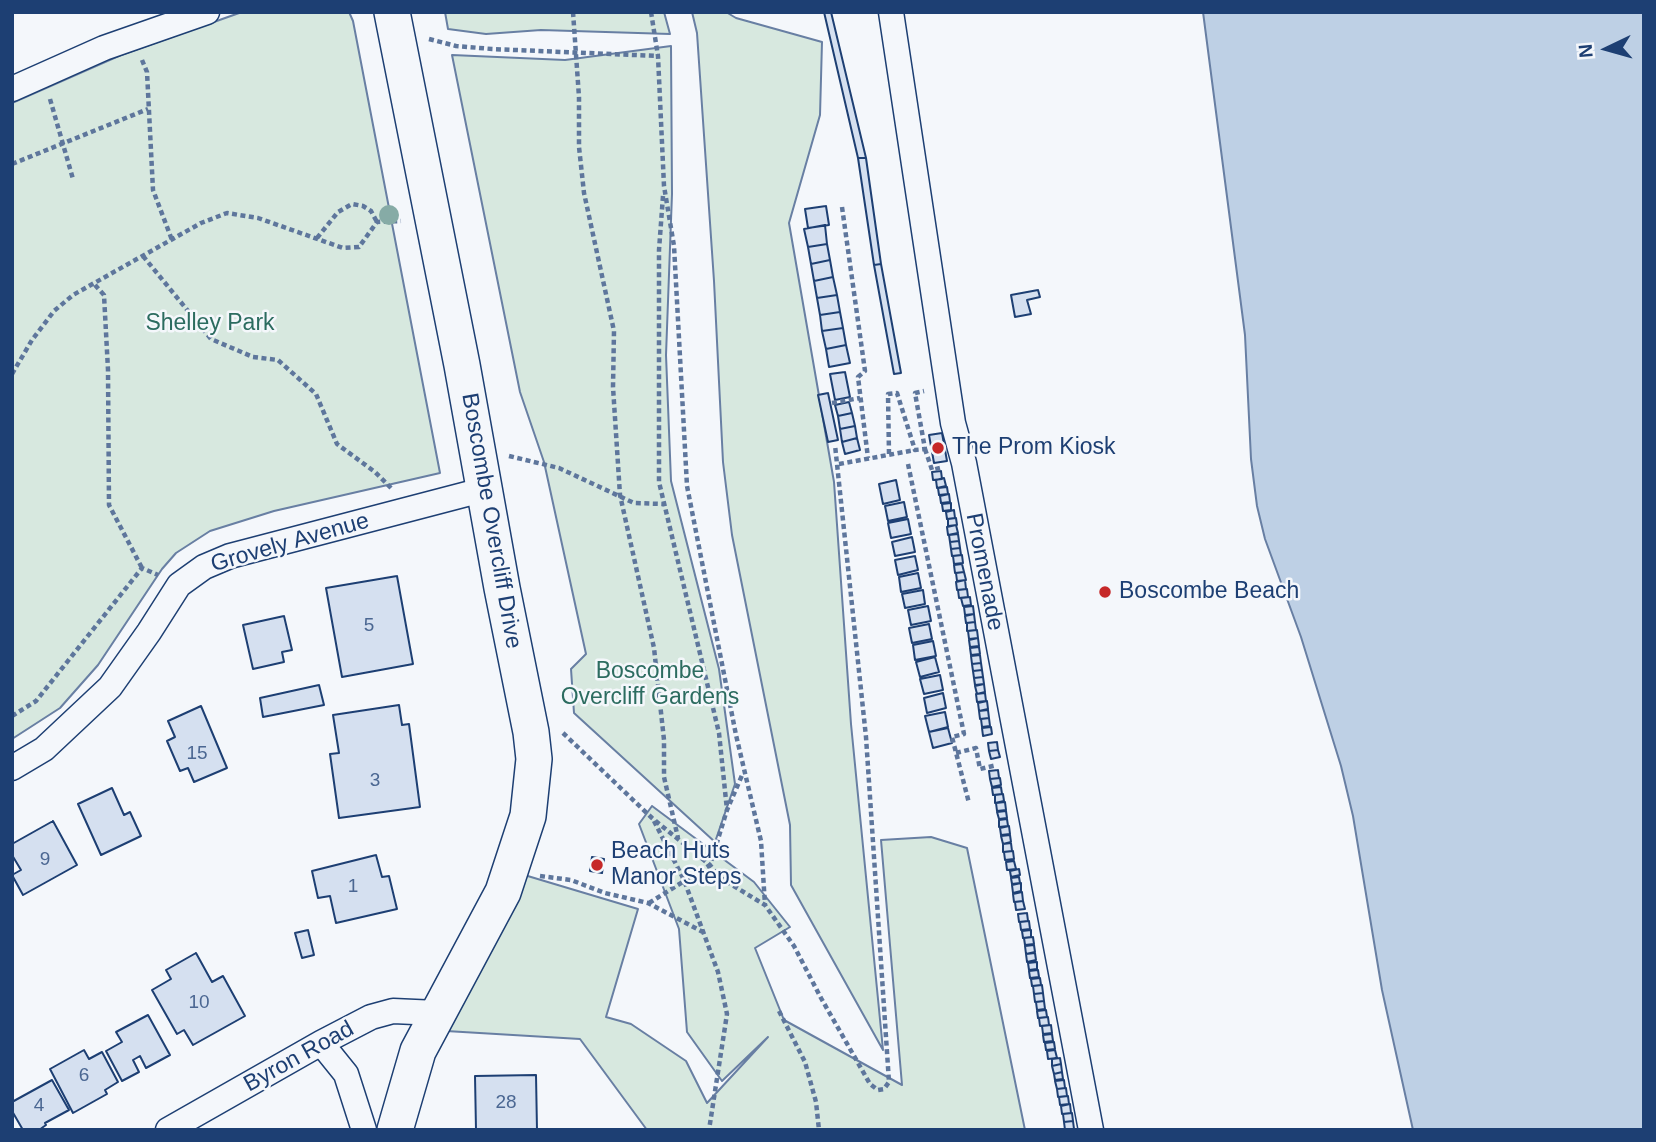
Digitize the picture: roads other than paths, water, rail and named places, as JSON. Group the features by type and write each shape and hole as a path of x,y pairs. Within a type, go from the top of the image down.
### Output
{"street":[{"path":"12,89 104,48 206,12"},
{"name":"Promenade","path":"891,12 953,423 964,463 1091,1130"},
{"name":"Boscombe Overcliff Drive","path":"394,22 478,446 534,758 528,816 503,892 418,1051 394,1130"},
{"name":"Grovely Avenue","path":"12,768 44,749 110,687 179,585 204,567 230,556 486,489"},
{"name":"Byron Road","path":"168,1130 371,1017 393,1011 438,1013"},
{"path":"321,1043 346,1074 364,1130"}],"water":[{"path":"1203,12 1644,12 1644,1130 1413,1130 1382,990 1353,816 1341,766 1301,637 1265,539 1257,506 1251,459 1245,335"}],"place":[{"name":"The Prom Kiosk","path":"938,448"},
{"name":"Boscombe Beach","path":"1105,592"},
{"name":"Beach Huts Manor Steps","path":"597,865"}],"park label":[{"name":"Shelley Park","path":"210,324"},
{"name":"Boscombe Overcliff Gardens","path":"650,685"}]}
